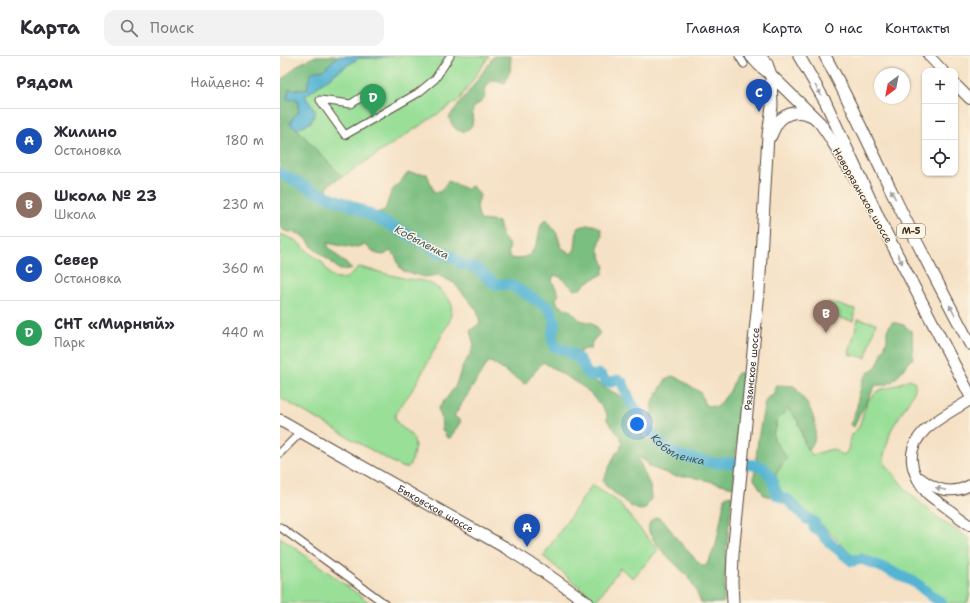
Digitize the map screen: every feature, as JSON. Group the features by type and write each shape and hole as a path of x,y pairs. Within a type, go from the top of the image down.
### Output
{"main road":[{"name":"М-5","path":"799,56 826,103 882,225"},
{"name":"М-5","path":"825,56 842,86 916,242 970,344"},
{"path":"830,56 842,86"},
{"path":"929,56 940,68"},
{"name":"Новорязанское шоссе","path":"748,60 760,61 771,75 827,133 860,185 882,225 970,396"},
{"name":"Рязанское шоссе","path":"760,61 763,75 768,135"},
{"name":"Рязанское шоссе","path":"733,603 733,554 759,291 768,135 772,106 771,75"},
{"path":"958,87 970,99"},
{"path":"767,154 770,137 780,120 792,113 800,112 807,113 813,117"},
{"path":"970,396 927,428 915,444 912,454 912,464 915,473 926,492 970,525"},
{"name":"Быковское шоссе","path":"280,420 506,548 541,570 588,603"},
{"path":"915,473 930,485 945,490 957,490 970,485"}],"street":[{"path":"372,90 351,104 320,100 345,135 426,87 435,79 450,56"},
{"path":"739,56 748,60"},
{"path":"280,453 300,432"},
{"path":"280,527 384,603"}],"green space":[{"path":"316,56 338,56 323,70 309,87 287,99 297,99 299,112 294,116 290,124 297,129 342,177 329,184 327,190 331,202 367,216 385,210 391,192 408,173 427,174 434,192 440,192 448,181 466,189 472,186 480,195 477,207 480,220 499,222 502,236 510,246 508,252 511,258 518,259 530,255 537,243 541,224 546,219 557,234 561,247 571,254 575,249 577,228 587,225 595,225 601,229 602,236 598,248 605,267 603,274 586,283 582,288 575,290 560,277 554,275 552,281 559,294 556,299 558,305 571,311 580,320 592,323 600,333 592,342 591,349 584,349 573,357 583,374 628,401 641,424 643,437 649,441 655,441 657,435 657,428 651,416 652,403 666,379 672,376 678,378 700,392 705,405 717,407 730,391 737,373 743,373 733,487 689,476 674,476 650,467 647,462 637,456 650,486 651,499 645,509 640,510 632,507 606,486 603,480 622,443 620,437 607,420 607,414 585,388 543,362 525,384 489,361 454,416 461,421 450,438 447,438 442,429 441,416 438,409 455,387 462,368 472,351 474,345 470,331 480,323 477,310 454,283 438,275 425,277 405,272 400,268 395,255 390,251 384,255 377,254 365,245 352,248 327,243 329,248 352,269 339,270 313,248 306,238 300,234 285,231 280,227 280,81 299,64"},
{"path":"393,56 489,56 459,100 342,177 297,129 311,122 305,96 359,58"},
{"path":"494,56 511,56 510,71 505,83 493,80 486,86 484,98 473,109 472,125 466,131 459,131 453,126 449,118"},
{"path":"280,234 295,240 322,262 333,277 339,279 346,278 359,267 407,279 419,280 430,283 439,289 448,298 452,305 450,320 415,386 395,416 398,424 411,435 414,440 415,446 412,460 406,468 401,467 280,398"},
{"path":"828,302 855,309 853,321 825,315"},
{"path":"858,319 876,323 866,358 849,354"},
{"path":"892,322 904,325 912,332 913,358 893,381 885,385 876,385 854,427 850,425 857,407 863,380 869,372 877,366 887,340 887,330"},
{"path":"910,379 915,382 915,389 891,430 884,455 884,462 908,492 938,518 970,539 970,595 967,603 949,603 917,579 862,556 852,555 813,516 789,499 778,487 776,474 786,458 774,440 773,434 776,428 776,421 788,409 798,421 806,448 812,455 832,449 844,455 848,450 850,437 859,427 867,402 879,390 892,387"},
{"path":"776,385 794,386 810,409 814,419 815,436 814,441 808,450 806,448 798,421 788,409 776,421 776,428 773,434 774,440 787,458 776,474 778,487 770,497 764,495 754,479 758,439 765,402 768,397 775,395 774,390"},
{"path":"592,485 617,501 658,550 633,578 620,568 596,601 543,556"},
{"path":"732,495 726,554 724,601 723,603 701,603 695,589 683,571 653,540 648,529 649,524 657,517 665,522 677,539 700,564 706,566 716,545 725,497"},
{"path":"280,537 370,603 280,603"}],"water":[{"path":"338,56 393,56 359,58 305,96 316,112 311,122 297,129 290,124 294,116 299,112 297,99 287,100 289,89 303,90 308,88 308,81 312,72 323,70"}],"waterway":[{"name":"Кобыленка","path":"280,173 316,192 355,207 430,246 436,252 451,256 462,264 476,268 495,284 511,285 549,308 555,321 552,335 554,346 569,352 580,360 587,373 592,376 599,374 605,381 611,382 618,380 622,382 630,401 653,435 663,446 677,455 713,463 735,463 763,467 771,477 777,495 788,500 807,519 814,522 814,528 820,530 829,542 852,561 862,559 886,569 916,583 942,603"}],"place":[{"name":"Север","path":"759,112"},
{"name":"СНТ «Мирный»","path":"373,117"},
{"name":"Школа № 23","path":"826,333"},
{"name":"Жилино","path":"527,547"}]}
